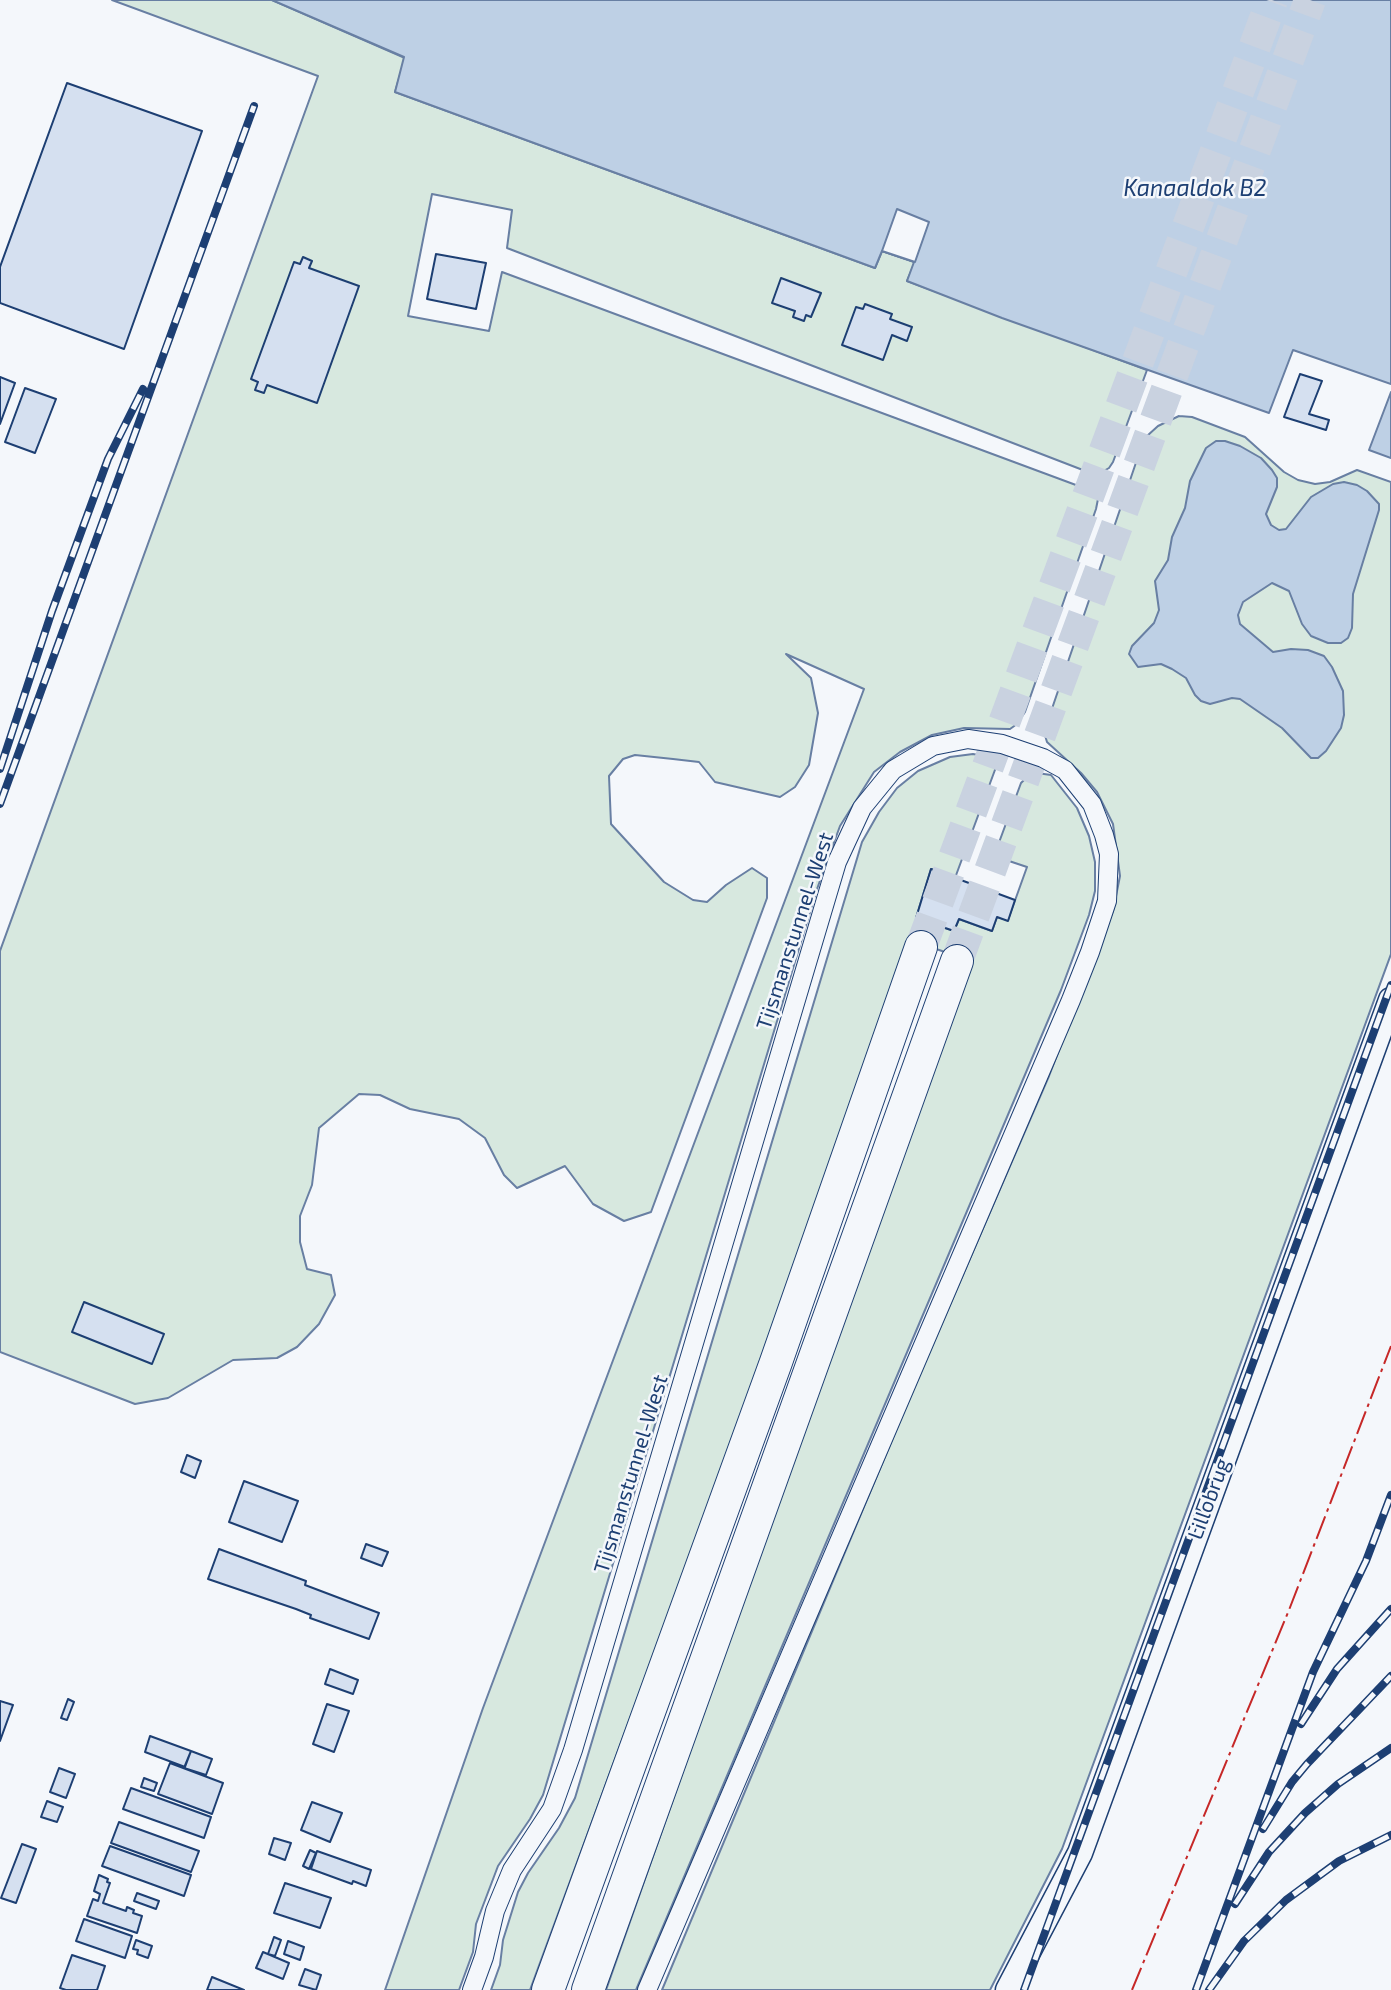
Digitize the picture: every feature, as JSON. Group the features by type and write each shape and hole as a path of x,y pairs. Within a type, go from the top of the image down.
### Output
{"highway":[{"path":"548,1990 776,1362 921,947"},
{"path":"588,1990 957,961"}],"street":[{"name":"Tijsmanstunnel-West","path":"472,1990 495,1911 512,1870 552,1809 573,1750 837,862 862,808 893,770 933,746 968,739 1002,744 1042,758 1065,770 1092,804 1109,854 1107,901 1060,1026 647,1990"},
{"name":"Lillobrug","path":"1008,1990 1080,1853 1391,1000"}],"shaded area":[{"path":"112,0 272,0 405,58 395,92 875,268 882,251 915,262 907,281 1147,370 1113,462 1100,473 1088,472 507,248 512,210 432,194 408,316 489,331 502,272 1084,488 1098,499 1025,712 1017,724 1010,729 964,728 932,735 900,752 874,772 840,826 817,889 543,1795 498,1866 476,1924 473,1952 459,1990 385,1990 483,1708 864,689 786,654 811,678 818,713 809,765 795,787 780,797 715,782 699,762 635,755 623,759 609,776 611,824 664,882 693,900 707,902 726,885 752,868 767,878 767,898 651,1212 624,1221 593,1204 565,1166 517,1188 504,1175 485,1138 459,1119 410,1109 380,1095 359,1094 319,1128 312,1185 300,1216 300,1242 307,1269 331,1275 335,1295 319,1324 297,1347 277,1358 233,1360 168,1398 135,1404 0,1352 0,951 318,76"},
{"path":"1179,416 1192,417 1245,437 1284,472 1298,480 1315,484 1330,482 1357,470 1391,482 1391,954 1062,1849 990,1990 662,1990 909,1399 1049,1076 1113,911 1120,876 1113,824 1097,792 1081,773 1047,742 1044,732 1141,448 1147,436 1158,426"},
{"path":"973,754 999,759 955,878 931,869 916,918 954,931 959,919 992,931 997,917 1008,920 1027,867 994,856 1021,783 1028,776 1037,773 1051,775 1077,808 1089,836 1095,862 1095,891 1089,915 1061,990 636,1990 606,1990 968,960 916,942 530,1990 491,1990 518,1892 575,1798 862,842 897,788 918,771 950,757"}],"water":[{"name":"Kanaaldok B2","path":"272,0 1391,0 1391,384 1293,350 1269,413 1002,318 907,281 914,262 882,251 875,268 395,92 404,57"},
{"path":"1391,392 1391,458 1369,450"},
{"path":"1216,441 1240,446 1261,458 1272,470 1277,478 1277,487 1266,514 1271,525 1279,530 1286,529 1311,497 1333,484 1344,482 1357,485 1379,504 1353,594 1352,628 1348,638 1341,643 1328,643 1311,636 1302,624 1289,591 1272,583 1243,602 1238,615 1240,624 1273,652 1308,650 1324,656 1332,667 1343,691 1344,715 1341,728 1318,758 1311,758 1282,728 1240,699 1232,698 1210,704 1201,701 1186,678 1161,664 1138,667 1129,654 1132,646 1154,623 1159,610 1155,581 1168,560 1172,537 1185,508 1190,481 1206,448"}],"pier":[{"path":"897,209 929,222 915,262 882,251"}],"building":[{"path":"67,83 202,131 124,349 0,303 0,267"},
{"path":"436,254 486,263 476,309 427,299"},
{"path":"303,257 312,261 309,268 359,286 317,403 267,385 264,393 255,390 258,382 251,379 294,262 300,264"},
{"path":"781,278 821,293 811,317 806,315 804,321 793,317 795,311 772,303"},
{"path":"865,304 892,314 890,319 912,327 907,341 892,335 883,360 842,345 856,307 863,309"},
{"path":"1300,374 1322,381 1309,414 1329,420 1326,430 1284,417"},
{"path":"0,377 15,383 0,424"},
{"path":"25,388 56,399 35,453 5,442"},
{"path":"931,869 1015,900 1008,921 997,917 992,931 959,919 954,931 916,918"},
{"path":"84,1302 164,1334 152,1364 72,1332"},
{"path":"187,1455 201,1461 195,1478 181,1472"},
{"path":"244,1481 298,1501 282,1542 229,1522"},
{"path":"366,1544 388,1552 382,1566 361,1558"},
{"path":"219,1549 306,1581 305,1585 379,1613 369,1639 310,1618 311,1615 296,1609 208,1579"},
{"path":"330,1669 358,1680 353,1694 325,1684"},
{"path":"68,1699 74,1702 67,1720 61,1718"},
{"path":"0,1701 13,1705 0,1741"},
{"path":"327,1704 349,1711 334,1752 313,1744"},
{"path":"150,1736 191,1751 185,1767 145,1752"},
{"path":"191,1751 212,1759 206,1775 184,1768"},
{"path":"170,1763 223,1783 212,1814 158,1794"},
{"path":"59,1768 75,1774 66,1798 50,1792"},
{"path":"144,1778 157,1783 154,1791 141,1787"},
{"path":"131,1788 211,1817 204,1838 123,1809"},
{"path":"47,1801 63,1807 57,1822 41,1817"},
{"path":"312,1802 342,1813 330,1842 301,1830"},
{"path":"119,1822 199,1851 191,1872 111,1843"},
{"path":"274,1838 291,1843 285,1860 269,1854"},
{"path":"22,1844 36,1849 16,1903 1,1898"},
{"path":"110,1846 191,1875 184,1896 102,1866"},
{"path":"310,1850 316,1853 309,1869 303,1866"},
{"path":"317,1851 371,1870 366,1886 353,1881 352,1884 311,1869"},
{"path":"99,1875 110,1883 103,1903 126,1911 127,1907 142,1916 137,1933 87,1916 93,1899 98,1901 100,1894 94,1891"},
{"path":"285,1883 331,1898 320,1928 274,1913"},
{"path":"137,1893 159,1901 156,1909 134,1901"},
{"path":"84,1919 132,1936 125,1958 76,1941"},
{"path":"274,1937 281,1940 275,1956 268,1954"},
{"path":"136,1940 152,1946 148,1958 137,1954 138,1950 133,1949"},
{"path":"288,1941 304,1947 300,1960 284,1954"},
{"path":"263,1952 289,1963 283,1979 256,1968"},
{"path":"72,1955 105,1966 97,1990 60,1988"},
{"path":"305,1969 321,1975 316,1990 299,1985"},
{"path":"212,1977 244,1990 207,1990"}],"tunnel":[{"path":"921,947 1272,0"},
{"path":"957,961 1310,0"}],"railway":[{"path":"0,804 254,106"},
{"path":"0,769 52,611 108,459 143,389"},
{"path":"1024,1990 1391,985"},
{"path":"1196,1990 1313,1672 1366,1561 1391,1495"},
{"path":"1301,1724 1337,1669 1391,1609"},
{"path":"1263,1829 1292,1782 1307,1764 1391,1676"},
{"path":"1235,1904 1269,1852 1305,1813 1338,1784 1391,1748"},
{"path":"1209,1990 1244,1941 1286,1900 1339,1861 1391,1835"}],"power":[{"path":"1132,1990 1289,1610 1391,1346"}]}
